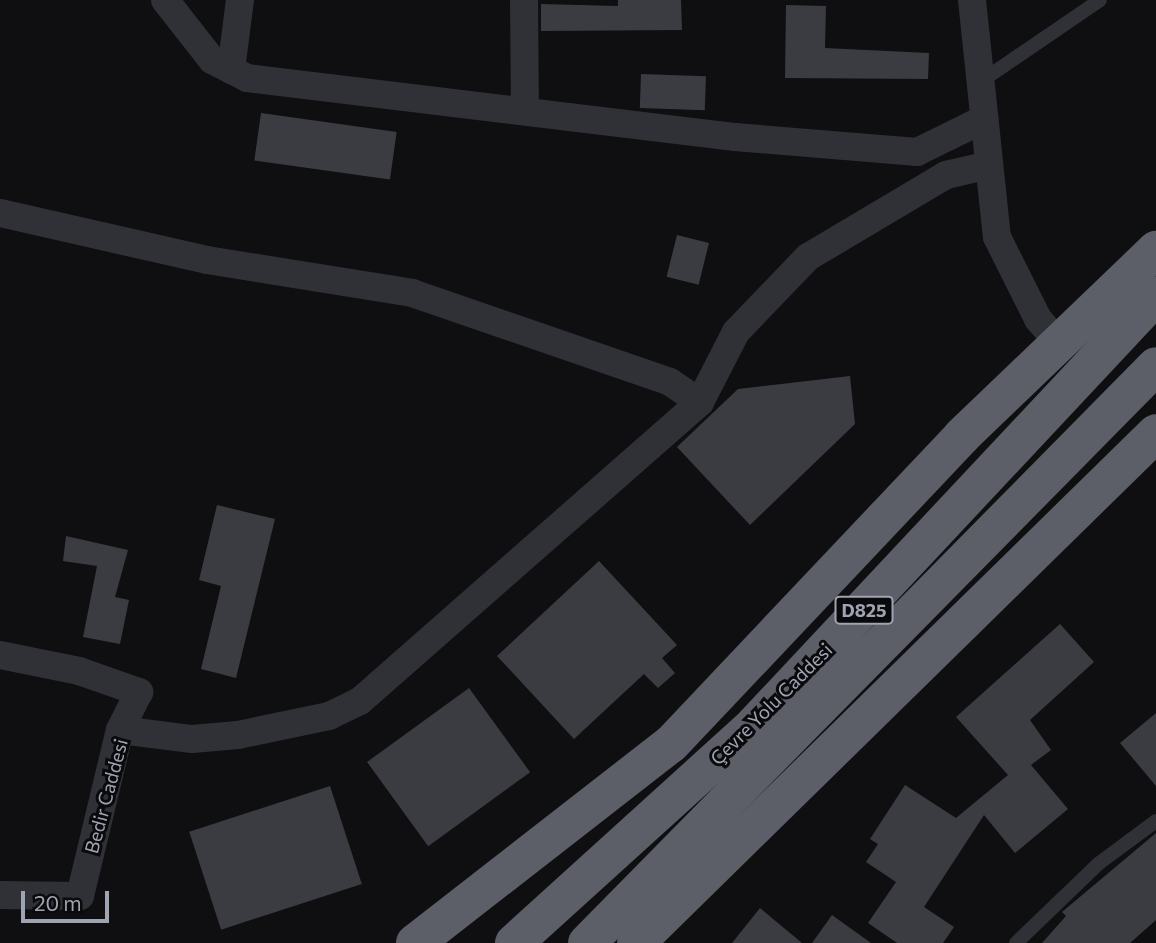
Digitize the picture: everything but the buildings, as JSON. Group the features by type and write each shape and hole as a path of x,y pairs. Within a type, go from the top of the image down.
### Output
{"highway":[{"path":"415,943 671,744 962,436 1156,250"},
{"name":"Çevre Yolu Caddesi","path":"514,943 557,910 754,724 1156,296"},
{"name":"Çevre Yolu Caddesi","path":"609,938 1156,366"},
{"path":"609,938 685,893 1156,433"},
{"path":"673,943 685,893"}],"street":[{"path":"165,0 188,37 247,78 525,111 917,152 984,119"},
{"path":"232,70 240,0"},
{"path":"524,0 525,111"},
{"path":"972,0 997,237 1038,319 1060,344"},
{"path":"0,213 207,260 412,293 670,382 700,402 736,332 808,257 946,175 989,165"},
{"name":"Bedir Caddesi","path":"0,895 80,896 120,730 192,740 238,735 329,716 360,701 700,402"},
{"path":"0,656 79,671 139,692 120,730"}],"lane":[{"path":"980,82 1100,0"},
{"path":"1016,943 1098,864 1156,821"}]}
